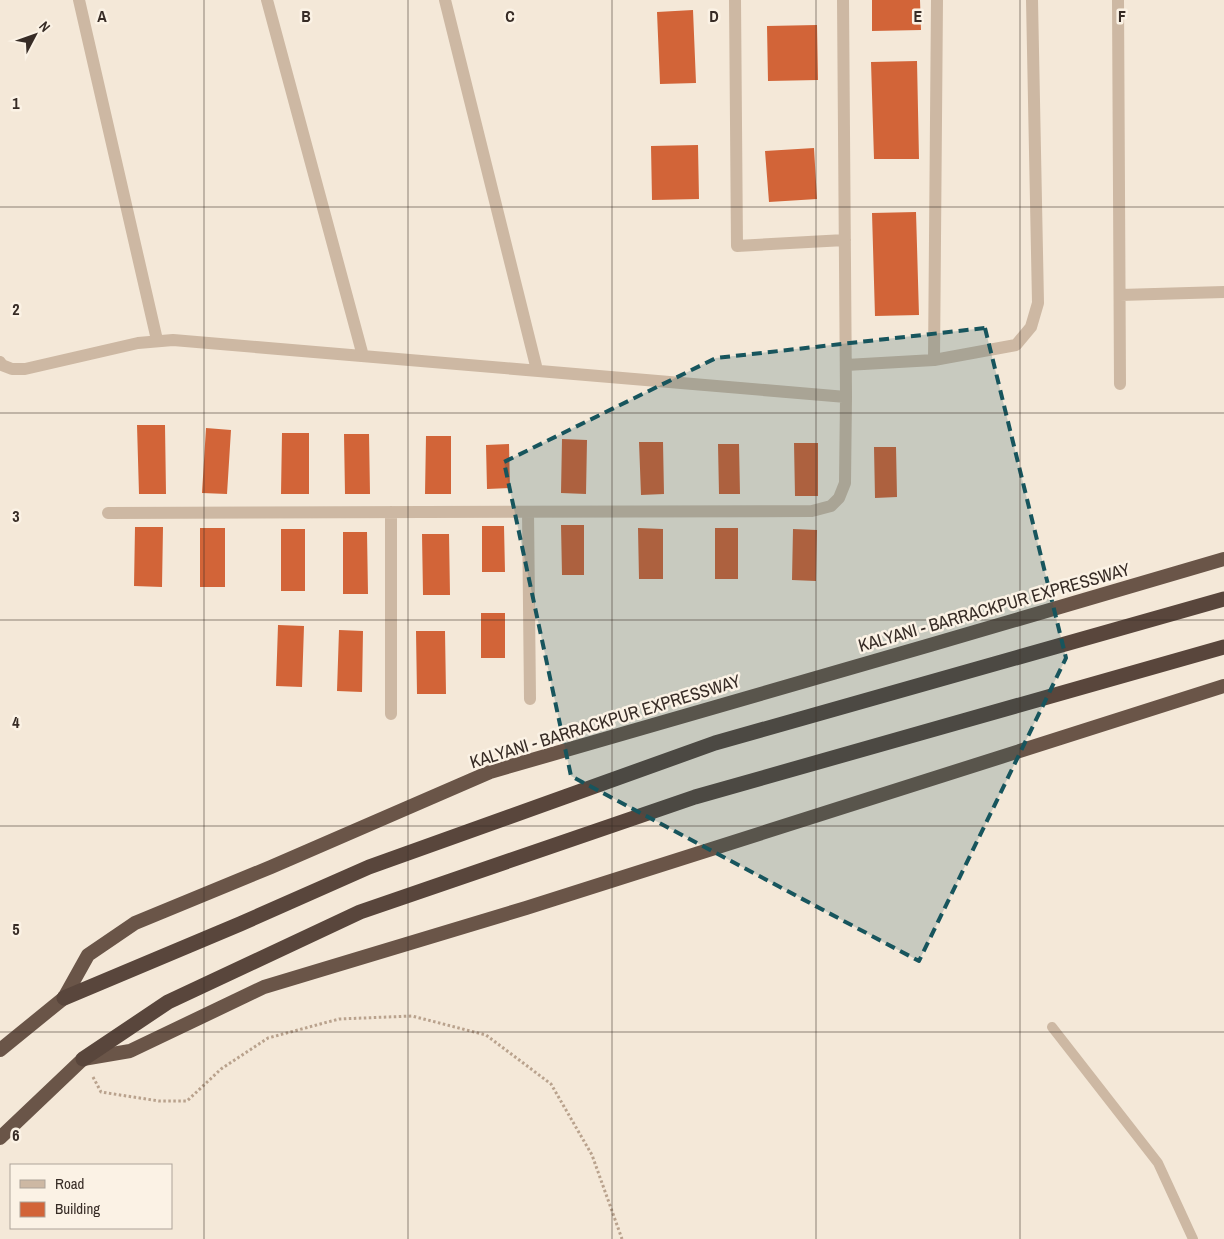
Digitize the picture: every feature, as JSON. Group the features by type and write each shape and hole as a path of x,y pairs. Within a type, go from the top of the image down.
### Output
{"highway":[{"name":"KALYANI - BARRACKPUR EXPRESSWAY","path":"0,1050 64,998 88,956 135,923 280,863 490,772 930,646 1224,559"},
{"path":"64,998 369,867 716,743 1224,600"},
{"path":"0,1138 83,1059 168,1002 360,912 695,798 1224,647"},
{"path":"83,1059 130,1051 264,987 526,908 1224,686"}],"street":[{"path":"79,0 157,340"},
{"path":"267,0 363,356"},
{"path":"445,0 537,370"},
{"path":"735,0 737,246 845,240"},
{"path":"108,513 812,511 831,506 839,498 845,483 843,0"},
{"path":"934,360 937,0"},
{"path":"846,365 934,360 1016,345 1030,327 1038,302 1032,0"},
{"path":"1118,0 1120,384"},
{"path":"1120,294 1224,292"},
{"path":"0,362 2,365 12,369 25,369 138,343 172,340 846,397"},
{"path":"391,714 392,512"},
{"path":"528,512 530,700"}],"lane":[{"path":"1052,1027 1158,1163 1193,1239"}],"path":[{"path":"83,1059 101,1092 159,1101 187,1101 221,1069 268,1038 339,1019 412,1016 486,1035 551,1084 592,1155 622,1239"}],"highlighted area":[{"path":"985,328 1066,658 919,961 571,776 504,462 716,358"}],"building":[{"path":"872,0 920,0 921,30 872,31"},
{"path":"693,10 696,83 660,84 657,12"},
{"path":"817,25 818,80 768,81 767,26"},
{"path":"917,61 919,159 874,159 871,62"},
{"path":"698,145 699,199 652,200 651,146"},
{"path":"814,148 817,199 769,202 765,151"},
{"path":"916,212 919,315 875,316 872,213"},
{"path":"137,425 165,425 166,494 139,494"},
{"path":"206,428 231,430 227,494 202,493"},
{"path":"282,433 309,433 309,494 281,494"},
{"path":"344,434 369,434 370,494 345,494"},
{"path":"426,436 451,436 451,494 425,494"},
{"path":"562,439 587,440 586,494 561,493"},
{"path":"639,442 663,442 664,494 641,495"},
{"path":"794,443 818,443 818,496 795,496"},
{"path":"509,444 510,488 487,489 486,445"},
{"path":"718,444 739,444 740,494 719,494"},
{"path":"874,447 896,447 897,497 875,498"},
{"path":"561,525 584,525 584,575 562,575"},
{"path":"482,526 504,526 505,572 482,572"},
{"path":"135,527 163,527 162,587 134,586"},
{"path":"200,528 225,528 225,587 200,587"},
{"path":"638,528 663,529 663,579 639,579"},
{"path":"715,528 738,528 738,579 715,579"},
{"path":"281,529 305,529 305,591 281,591"},
{"path":"793,529 817,530 816,581 792,580"},
{"path":"343,532 367,532 368,594 343,594"},
{"path":"422,534 449,534 450,595 423,595"},
{"path":"481,613 505,613 505,658 481,658"},
{"path":"278,625 304,626 302,687 276,686"},
{"path":"339,630 363,631 362,692 337,691"},
{"path":"416,631 445,631 446,694 417,694"}]}
